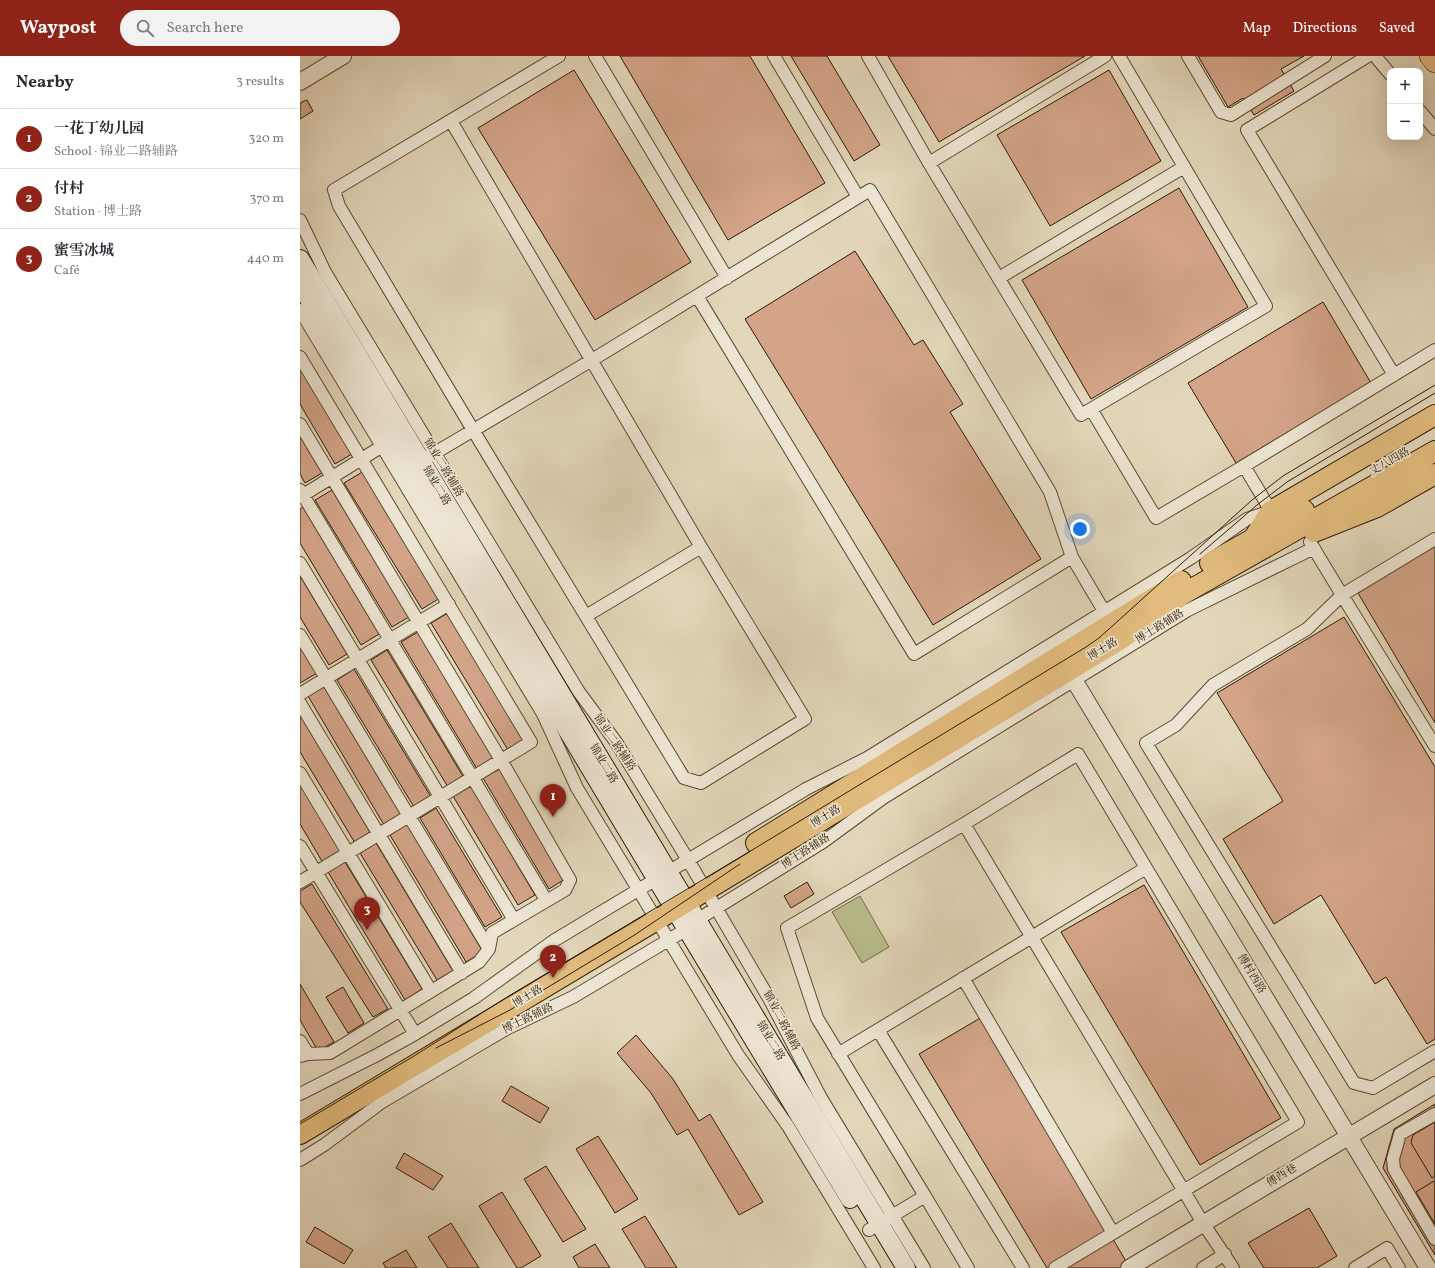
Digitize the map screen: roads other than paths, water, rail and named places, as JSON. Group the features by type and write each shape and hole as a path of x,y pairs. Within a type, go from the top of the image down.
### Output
{"highway":[{"path":"1430,56 1435,62"}],"main road":[{"name":"锦业二路","path":"300,259 422,461 662,876 880,1223 906,1268"},
{"name":"锦业二路","path":"300,284 388,443 422,461"},
{"path":"1435,415 1270,511 1260,542 1310,541 1377,507 1435,474"},
{"name":"丈八四路","path":"1348,493 1435,436"},
{"name":"丈八四路","path":"1348,493 1435,451"},
{"name":"博士路","path":"702,885 1108,618 1260,542 1348,493"},
{"name":"博士路","path":"300,1118 653,914 1121,640 1182,594 1260,542"},
{"name":"博士路","path":"300,1134 653,914"},
{"name":"锦业二路","path":"880,1223 892,1268"}],"street":[{"path":"300,69 322,56"},
{"path":"300,82 343,56"},
{"path":"450,121 701,547 805,719 700,783 684,778 339,206 334,190 559,56"},
{"path":"595,56 727,278"},
{"path":"774,56 858,197"},
{"path":"868,56 929,163 1081,415 1266,306 1119,56"},
{"path":"929,163 1105,56"},
{"path":"1188,56 1221,112 1231,115 1325,56"},
{"path":"1368,56 1247,130 1394,375"},
{"path":"1375,56 1387,70"},
{"path":"1423,115 1435,129"},
{"path":"999,278 1184,167"},
{"path":"422,461 592,360 870,190 1050,492 1072,557 1108,618"},
{"name":"锦业二路辅路","path":"300,220 422,461 579,692 616,742 688,860 770,1000 821,1098 880,1223 924,1268"},
{"path":"697,296 914,654 1072,557"},
{"path":"300,310 388,443 543,714 577,788 638,890 738,1055 788,1126 874,1268"},
{"path":"1091,409 1156,518 1435,350"},
{"path":"300,357 531,742 300,882"},
{"path":"300,424 501,760 570,880 565,890 492,933 489,949 479,962 330,1053 304,1055 300,1041"},
{"path":"388,443 301,494 546,900"},
{"path":"300,1094 378,1056 474,998 555,940 806,788 867,758 1108,618 1246,519 1270,511 1244,466"},
{"path":"1435,539 1342,595 1307,630 1213,685 1176,724 1146,743 1354,1084 1373,1088 1435,1050"},
{"path":"1310,541 1435,746"},
{"name":"博士路辅路","path":"300,1160 324,1145 382,1102 506,1029 573,997 668,940 716,908 823,842 883,798 1188,610 1310,541"},
{"path":"586,616 701,547"},
{"path":"300,563 514,920"},
{"path":"300,694 449,604"},
{"path":"300,635 489,949"},
{"name":"傅村西路","path":"1074,680 1428,1268"},
{"path":"300,703 462,973"},
{"path":"968,1268 816,1018 787,928 964,824 1078,754 1298,1122 1055,1268"},
{"path":"300,773 431,991"},
{"path":"964,824 1203,1223 1233,1268"},
{"path":"300,846 414,1034"},
{"path":"838,1054 1146,868"},
{"path":"963,978 1113,1233"},
{"path":"878,1030 1023,1268"},
{"name":"傅西巷","path":"1129,1268 1435,1085"},
{"path":"1435,1114 1400,1134 1393,1159 1394,1169 1435,1239"},
{"path":"880,1223 925,1196"},
{"path":"1355,1268 1387,1248 1399,1268"},
{"path":"1203,1268 1225,1254"}],"tram line":[{"path":"300,1124 1086,647 1099,638 1252,500 1283,476 1435,385"},
{"path":"1200,554 1257,505 1287,482 1435,393"},
{"path":"436,1048 510,1010 633,936 740,864"}],"place":[{"name":"一花丁幼儿园","path":"553,817"},
{"name":"蜜雪冰城","path":"367,930"},
{"name":"付村","path":"553,978"}]}
